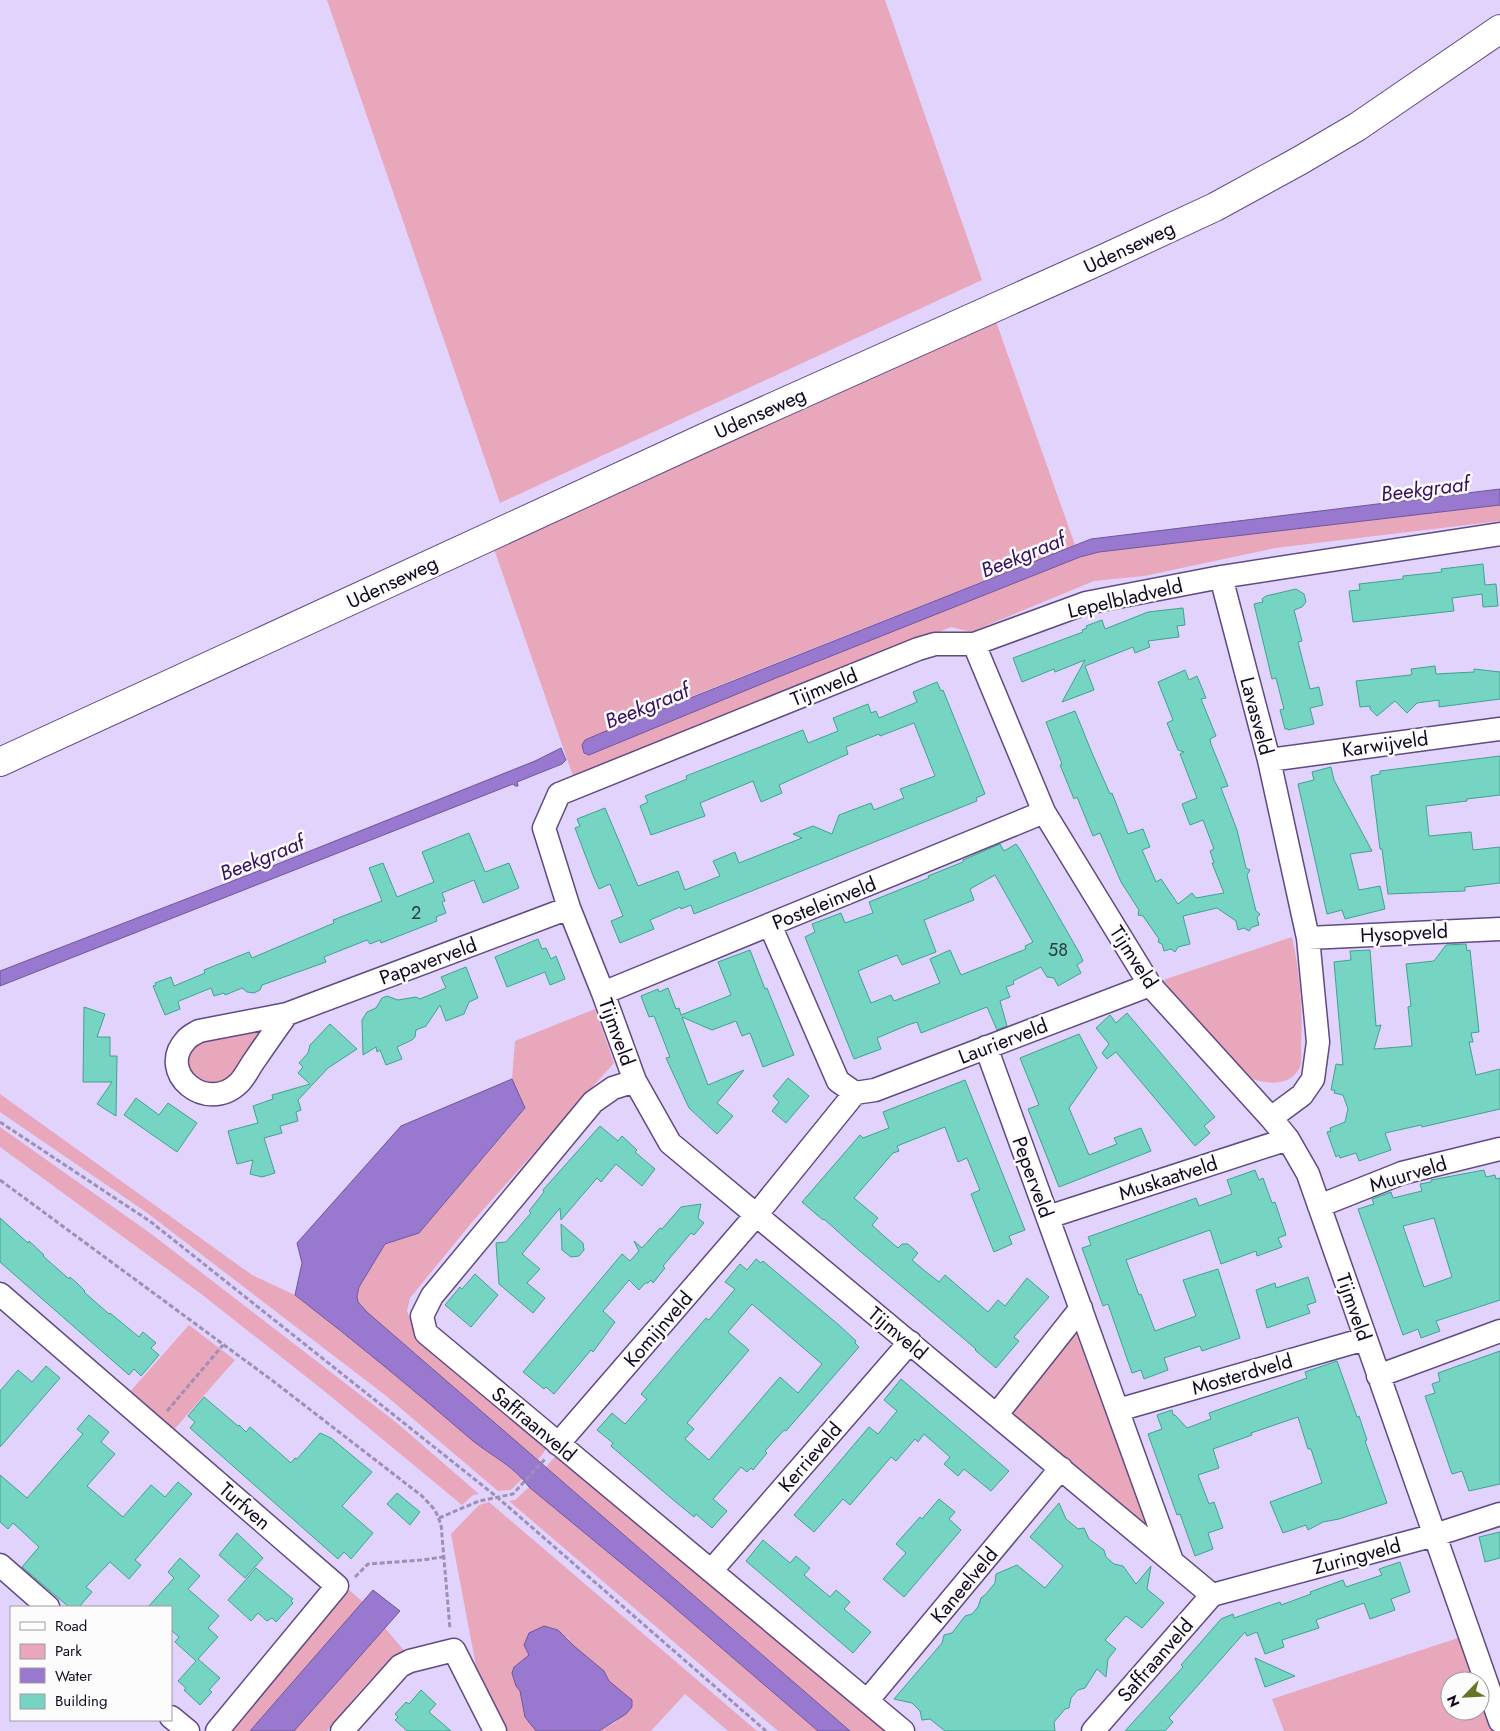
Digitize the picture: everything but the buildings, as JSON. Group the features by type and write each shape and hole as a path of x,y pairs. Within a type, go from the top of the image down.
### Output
{"main road":[{"name":"Udenseweg","path":"0,762 679,450 1094,264 1215,206 1299,161 1357,126 1500,29"}],"street":[{"path":"1220,577 1500,534"},
{"name":"Lepelbladveld","path":"974,644 1086,603 1220,577"},
{"name":"Lavasveld","path":"1220,577 1269,760 1308,938 1318,1042 1312,1079 1302,1095 1271,1118"},
{"name":"Tijmveld","path":"1212,1595 670,1142 635,1081 569,908 544,828 559,794 918,649 935,644 974,644 1044,812 1150,985 1271,1118 1288,1140 1308,1174 1500,1721"},
{"name":"Karwijveld","path":"1269,760 1500,729"},
{"name":"Posteleinveld","path":"603,993 1044,812"},
{"name":"Papaverveld","path":"287,1014 239,1083 224,1093 207,1095 192,1089 185,1083 179,1073 177,1059 180,1048 187,1039 199,1032 287,1014 569,908"},
{"path":"757,1214 855,1093 838,1082 770,925"},
{"name":"Hysopveld","path":"1308,938 1500,929"},
{"name":"Laurierveld","path":"855,1093 875,1090 1150,985"},
{"name":"Peperveld","path":"986,1047 1172,1561"},
{"name":"Saffraanveld","path":"635,1081 613,1088 593,1102 432,1296 422,1316 426,1333 553,1450 711,1571 903,1731"},
{"name":"Muskaatveld","path":"1048,1217 1288,1140"},
{"name":"Muurveld","path":"1319,1206 1402,1173 1500,1149"},
{"name":"Komijnveld","path":"553,1450 757,1214"},
{"name":"Turfven","path":"0,1294 337,1586"},
{"path":"997,1414 1081,1308"},
{"path":"1378,1376 1500,1331"},
{"name":"Mosterdveld","path":"1118,1410 1365,1339"},
{"name":"Kerrieveld","path":"711,1571 910,1342"},
{"name":"Kaneelveld","path":"868,1702 1061,1468"},
{"name":"Zuringveld","path":"1212,1595 1435,1535 1500,1514"},
{"path":"0,1565 47,1606"},
{"path":"217,1731 337,1586"},
{"name":"Saffraanveld","path":"1098,1729 1212,1595"},
{"path":"342,1731 400,1666 410,1661 454,1650 495,1731"},
{"path":"172,1718 188,1731"}],"path":[{"path":"0,1122 151,1222 497,1497 766,1731"},
{"path":"0,1180 223,1345 422,1496 435,1510 441,1524 450,1634 454,1650"},
{"path":"153,1427 223,1345"},
{"path":"439,1518 479,1501 517,1492 553,1450"},
{"path":"337,1586 352,1581 368,1564 443,1557"}],"green space":[{"path":"327,0 885,0 982,280 500,503"},
{"path":"993,313 1075,545 629,721 585,740 582,745 584,753 589,755 776,678 1080,557 1099,552 1500,505 1500,521 1275,548 1144,576 1094,581 971,632 951,627 574,779 493,546"},
{"path":"1292,937 1297,964 1302,1020 1301,1065 1289,1079 1274,1083 1265,1082 1242,1075 1163,980"},
{"path":"595,1009 614,1063 473,1221 410,1298 407,1311 412,1324 551,1443 538,1460 367,1312 358,1302 357,1296 359,1286 385,1244 419,1233 525,1109 512,1079 515,1041"},
{"path":"258,1025 266,1030 223,1083 207,1083 195,1076 187,1067 191,1050 202,1041"},
{"path":"0,1094 252,1275 295,1295 373,1356 478,1444 523,1478 511,1490 498,1491 385,1395 146,1212 0,1112"},
{"path":"0,1127 150,1233 397,1423 479,1494 473,1495 462,1505 323,1390 200,1293 0,1147"},
{"path":"189,1325 235,1360 172,1432 128,1394"},
{"path":"1074,1328 1145,1520 1150,1534 1006,1420"},
{"path":"560,1451 886,1731 850,1731 546,1467"},
{"path":"529,1487 661,1596 818,1731 778,1731 509,1501 515,1500"},
{"path":"489,1502 757,1731 728,1731 685,1694 651,1731 599,1731 616,1722 632,1700 609,1681 604,1671 573,1646 567,1637 529,1655 514,1666 516,1686 520,1691 525,1717 536,1731 503,1731 479,1682 451,1534 479,1505"},
{"path":"349,1590 363,1602 250,1731 226,1731"},
{"path":"385,1628 407,1654 395,1660 373,1677 327,1731 294,1731"},
{"path":"1464,1636 1477,1671 1440,1671 1440,1721 1490,1721 1490,1707 1499,1731 1284,1731 1272,1699"}],"water":[{"path":"1500,489 1500,505 1099,552 1080,557 589,755 584,753 582,745 585,740 629,721 1091,539"},
{"path":"561,748 566,760 562,764 517,782 518,786 513,784 0,986 0,971 261,870 260,865 270,867 535,761"},
{"path":"512,1079 525,1108 419,1233 385,1244 359,1287 358,1302 367,1312 850,1731 818,1731 661,1596 529,1487 517,1473 473,1441 295,1295 302,1263 297,1243 401,1126"},
{"path":"373,1590 400,1611 294,1731 250,1731"},
{"path":"544,1626 558,1630 604,1671 609,1681 632,1700 632,1707 626,1714 599,1731 536,1731 525,1717 520,1691 516,1686 512,1673 514,1667 529,1655 524,1645 529,1633"}],"water label":[{"name":"Beekgraaf","path":"1425,489"},
{"name":"Beekgraaf","path":"1023,555"},
{"name":"Beekgraaf","path":"647,706"},
{"name":"Beekgraaf","path":"262,858"}]}
